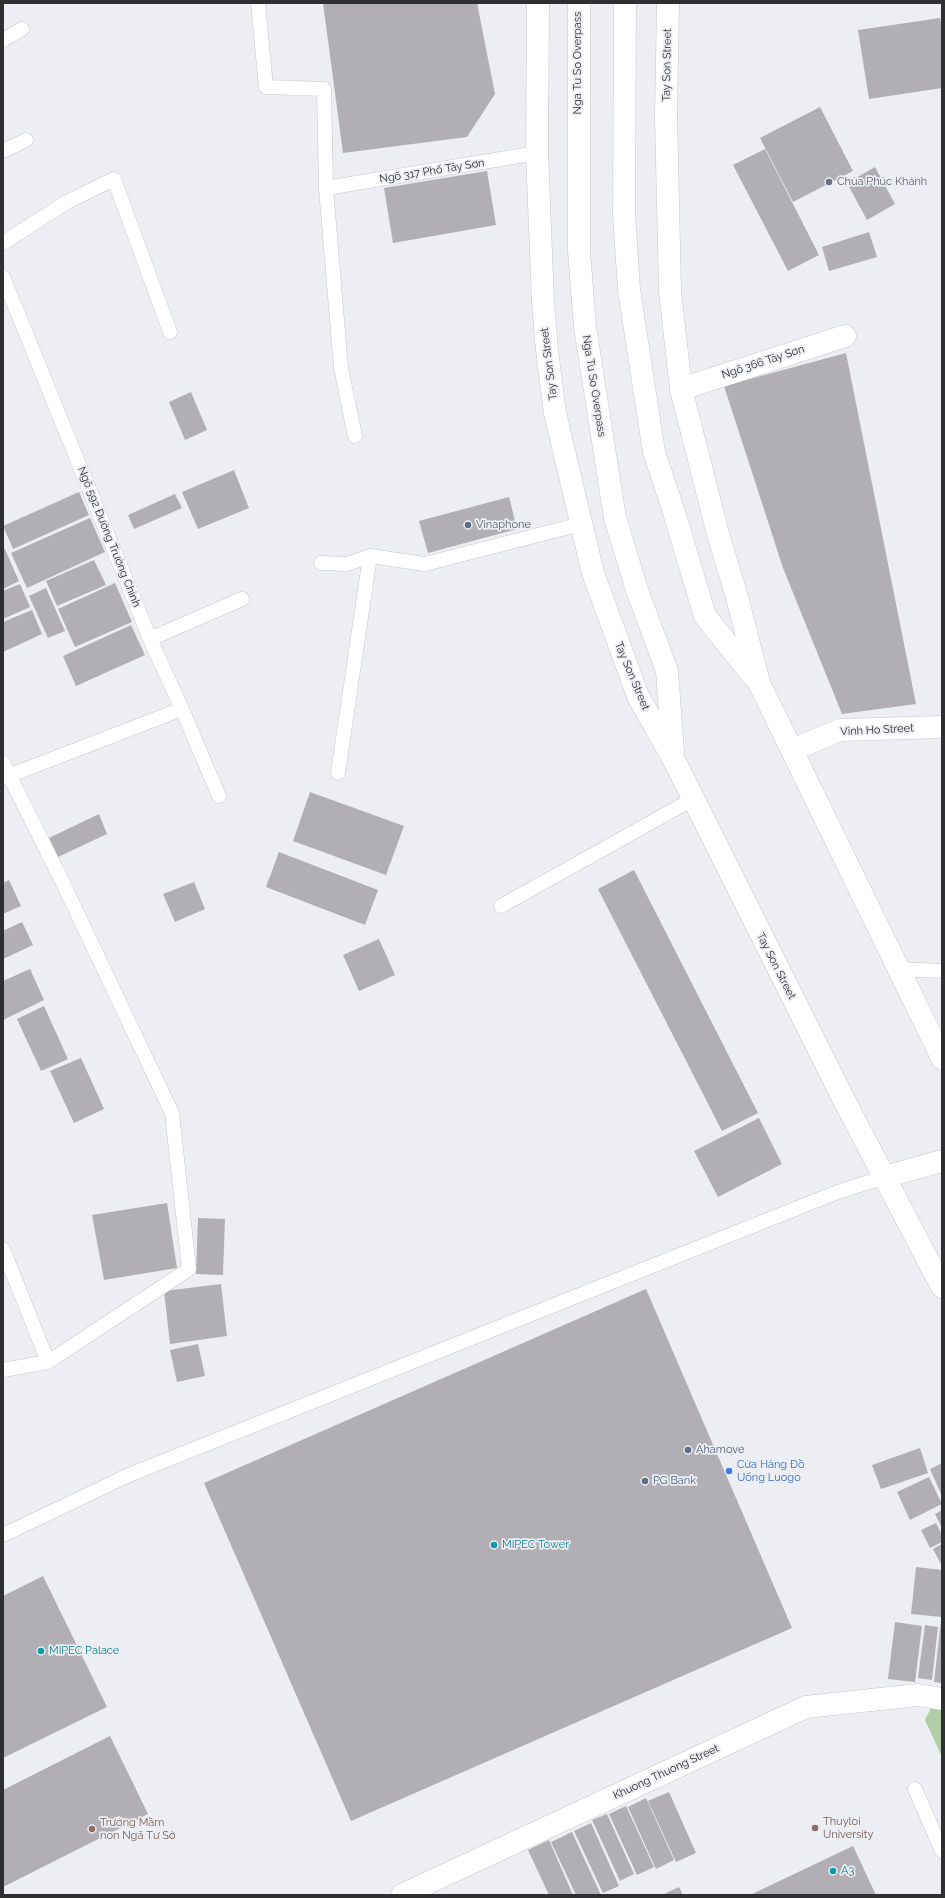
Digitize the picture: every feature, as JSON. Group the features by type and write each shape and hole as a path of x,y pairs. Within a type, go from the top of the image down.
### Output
{"main road":[{"name":"Tay Son Street","path":"538,3 537,153 543,302 547,351 555,413 593,573 638,696 674,760 692,799 884,1177 942,1287"},
{"name":"Nga Tu So Overpass","path":"579,3 579,236 584,327 615,518 637,590 667,671 674,760"},
{"path":"625,3 624,214 629,290 654,452 706,616 759,683"},
{"name":"Tay Son Street","path":"668,3 666,116 670,291 681,390 718,534 737,597 759,683 897,968 942,1057"},
{"name":"Ngõ 366 Tây Sơn","path":"681,390 845,336"},
{"name":"Vinh Ho Street","path":"792,750 840,730 942,727"},
{"path":"884,1177 942,1161"},
{"name":"Khuong Thuong Street","path":"402,1895 806,1707 918,1695 942,1699"}],"lane":[{"path":"258,3 266,86 324,89 326,188 341,368 355,436"},
{"path":"3,40 22,28"},
{"path":"3,151 26,140"},
{"name":"Ngõ 317 Phố Tây Sơn","path":"326,188 537,153"},
{"path":"3,243 67,202 114,178 170,332"},
{"name":"Ngõ 592 Đường Trường Chinh","path":"3,277 150,639 219,796"},
{"path":"321,563 347,564 370,556 425,564 581,524"},
{"path":"338,774 370,556"},
{"path":"150,639 242,599"},
{"path":"3,1370 48,1362 189,1269 172,1113 61,879 5,772 182,709"},
{"path":"501,906 692,799"},
{"path":"897,968 942,971"},
{"path":"3,1535 130,1475 835,1193 884,1177"},
{"path":"3,1249 48,1362"},
{"path":"915,1789 942,1851"}],"green space":[{"path":"939,1692 942,1693 942,1757 925,1720"}],"building":[{"path":"323,3 477,3 495,94 467,137 343,153"},
{"path":"940,18 942,29 942,88 869,99 858,30"},
{"path":"820,107 853,171 793,202 760,138"},
{"path":"765,149 819,255 788,271 733,165"},
{"path":"875,167 895,204 867,220 847,183"},
{"path":"487,171 496,225 393,243 384,188"},
{"path":"869,232 877,257 829,271 822,247"},
{"path":"846,353 916,704 842,714 783,568 724,386"},
{"path":"191,392 207,430 185,440 169,402"},
{"path":"234,470 249,508 198,529 182,492"},
{"path":"79,492 89,515 13,549 3,526"},
{"path":"175,494 182,508 134,529 128,515"},
{"name":"Vinaphone","path":"509,497 517,529 428,553 419,521"},
{"path":"90,518 105,552 27,588 11,553"},
{"path":"3,545 19,581 3,589"},
{"path":"94,560 106,585 57,606 46,581"},
{"path":"115,583 132,622 75,647 58,609"},
{"path":"20,584 30,607 3,619 3,591"},
{"path":"46,588 65,631 48,638 29,596"},
{"path":"32,610 42,634 3,652 3,622"},
{"path":"131,625 145,655 76,686 63,656"},
{"path":"310,792 404,826 386,875 293,841"},
{"path":"99,814 107,834 58,857 49,838"},
{"path":"279,852 378,890 365,925 266,887"},
{"path":"634,870 758,1113 722,1131 598,889"},
{"path":"9,880 21,906 3,914 3,883"},
{"path":"194,882 205,909 175,922 163,894"},
{"path":"22,922 33,945 3,959 3,931"},
{"path":"379,939 395,975 359,991 343,955"},
{"path":"30,969 44,1000 3,1020 3,981"},
{"path":"44,1006 68,1059 41,1071 17,1019"},
{"path":"81,1058 104,1109 74,1123 50,1071"},
{"path":"759,1118 782,1164 718,1197 694,1151"},
{"path":"167,1203 177,1268 104,1280 92,1215"},
{"path":"198,1218 225,1219 223,1275 196,1274"},
{"path":"221,1284 227,1336 170,1344 164,1291"},
{"name":"MIPEC Tower","path":"646,1289 792,1628 351,1821 204,1483"},
{"path":"198,1344 205,1376 177,1382 170,1350"},
{"path":"920,1448 928,1473 881,1489 872,1465"},
{"path":"942,1463 942,1496 930,1469"},
{"path":"929,1477 942,1504 910,1520 897,1492"},
{"path":"942,1510 942,1528 935,1514"},
{"path":"936,1523 942,1535 942,1542 930,1548 921,1530"},
{"path":"942,1544 942,1566 933,1549"},
{"path":"916,1567 942,1570 942,1617 911,1614"},
{"name":"MIPEC Palace","path":"43,1576 107,1707 3,1758 3,1596"},
{"path":"942,1621 942,1683 934,1682"},
{"path":"895,1622 922,1626 915,1682 888,1679"},
{"path":"925,1625 938,1627 932,1680 918,1678"},
{"path":"110,1736 148,1814 3,1887 3,1790"},
{"path":"669,1792 696,1853 676,1862 648,1801"},
{"path":"646,1798 674,1860 656,1869 628,1807"},
{"path":"626,1806 654,1867 637,1875 609,1814"},
{"path":"607,1814 634,1874 620,1881 592,1820"},
{"path":"591,1823 619,1886 603,1893 574,1831"},
{"path":"572,1832 601,1895 576,1895 551,1842"},
{"path":"549,1840 573,1895 549,1895 528,1850"},
{"name":"A3","path":"853,1846 876,1895 750,1895"},
{"path":"679,1887 683,1895 662,1895"}],"place":[{"name":"Chùa Phúc Khánh","path":"829,182"},
{"name":"Vinaphone","path":"468,525"},
{"name":"Ahamove","path":"688,1450"},
{"name":"Cửa Hàng Đồ Uống Luogo","path":"729,1471"},
{"name":"PG Bank","path":"645,1481"},
{"name":"MIPEC Tower","path":"494,1545"},
{"name":"MIPEC Palace","path":"41,1651"},
{"name":"Thuyloi University","path":"815,1828"},
{"name":"Trường Mầm non Ngã Tư Sở","path":"92,1829"},
{"name":"A3","path":"833,1871"}]}
